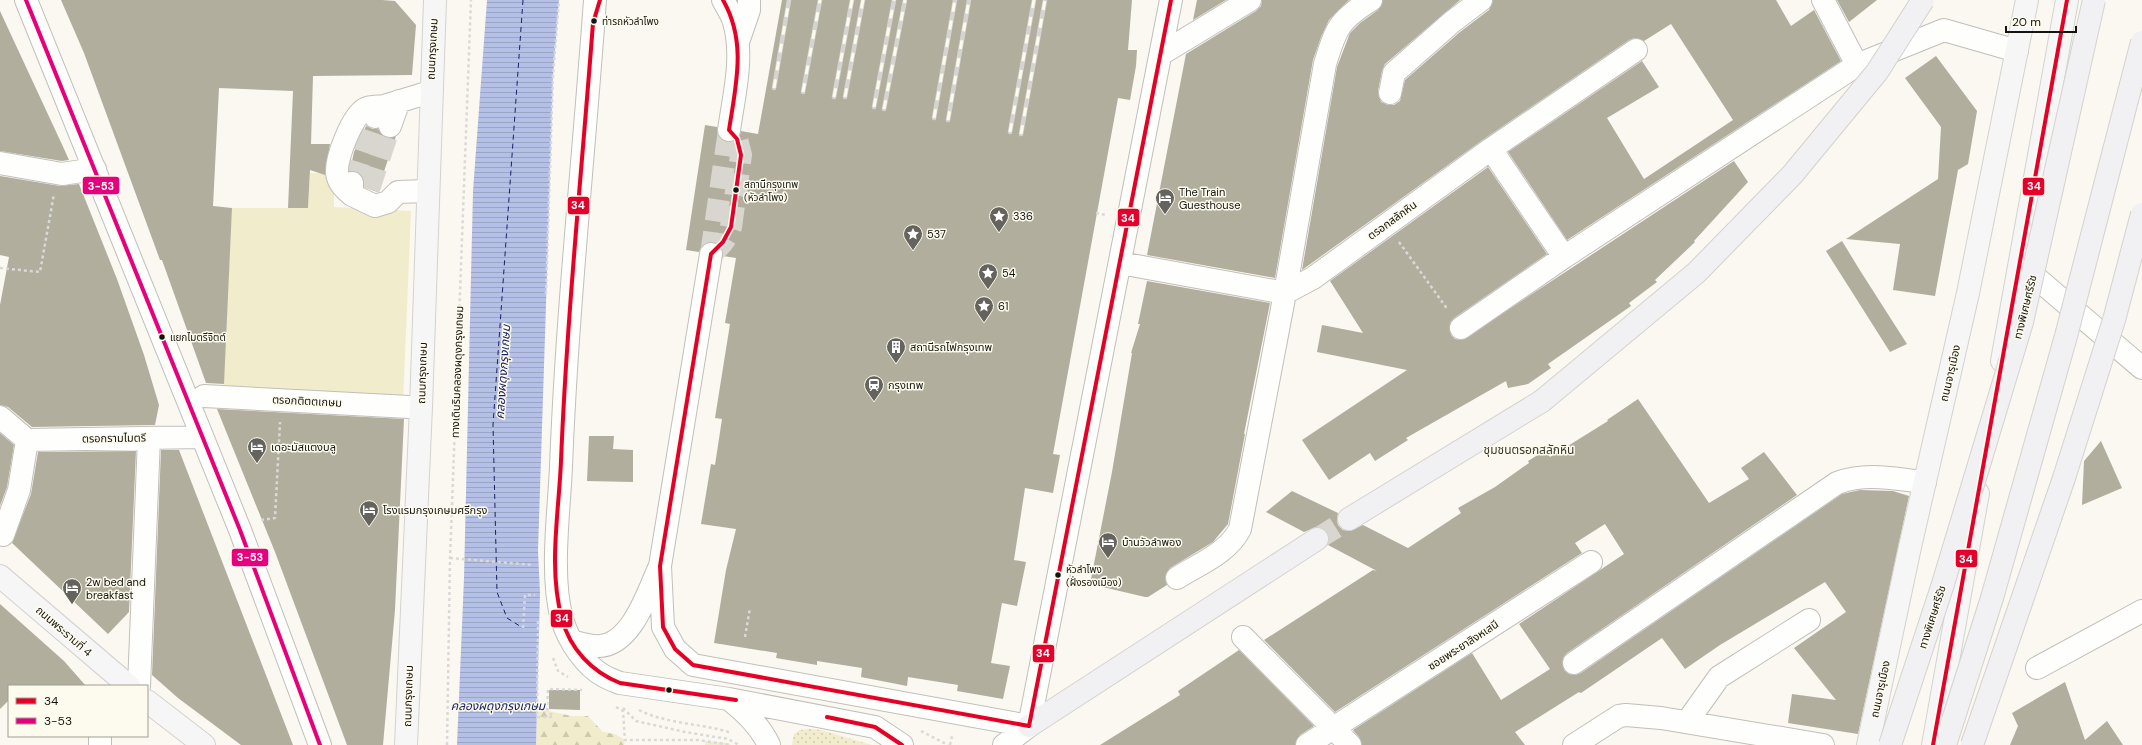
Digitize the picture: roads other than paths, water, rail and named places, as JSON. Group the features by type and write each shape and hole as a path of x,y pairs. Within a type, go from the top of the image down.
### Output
{"highway":[{"path":"1349,519 1542,401 1696,273 1786,180 1877,72 1924,0"},
{"name":"ทางพิเศษศรีรัช","path":"1890,745 1943,584 2022,322 2094,0"},
{"path":"1945,745 1992,598 2066,336 2142,42"},
{"path":"1972,745 2064,478 2114,320 2142,214"},
{"path":"1029,726 1317,539"}],"main road":[{"name":"ถนนกรุงเกษม","path":"406,745 420,407 430,92 435,0"},
{"name":"ถนนจารุเมือง","path":"1868,745 1968,293 2018,51 2027,0"},
{"path":"1933,745 2067,0"},
{"name":"ถนนพระรามที่ 4","path":"0,576 127,685"},
{"path":"148,702 204,745"}],"street":[{"path":"26,0 240,530 320,745"},
{"path":"595,0 562,428 557,564 558,596 563,620 572,642 592,667 604,676 620,683 729,699 875,726 902,745"},
{"path":"593,23 600,0"},
{"path":"723,0 734,21 739,58 729,130"},
{"path":"738,44 749,10 748,0"},
{"path":"1004,745 1029,726 1171,0"},
{"path":"1161,54 1250,0"},
{"path":"1390,93 1394,73 1452,22 1481,0"},
{"path":"1823,0 1857,65"},
{"path":"1177,578 1228,547 1240,529 1285,293 1325,64 1334,35 1342,21 1362,2"},
{"path":"1461,328 1564,257 1857,65 1944,30 2018,51"},
{"name":"ตรอกสลักหิน","path":"1285,293 1313,278 1491,149 1636,50"},
{"path":"427,191 398,192 388,202 375,206 361,193 340,183 337,172 340,155 352,123 365,109 387,113 430,92"},
{"path":"1491,149 1564,257"},
{"path":"0,162 58,174 95,169"},
{"path":"711,254 660,566 663,627 675,649 693,665 1029,726"},
{"path":"1120,263 1285,293"},
{"path":"2020,264 2142,368"},
{"name":"ตรอกติตตเกษม","path":"204,396 409,407"},
{"path":"0,417 27,440 19,490 3,535"},
{"name":"ตรอกรามไมตรี","path":"27,440 202,437"},
{"path":"127,685 149,438"},
{"path":"1574,664 1837,483 1851,477 1869,476 1925,482"},
{"name":"ซอยพระยาสิงหเสนี","path":"1307,745 1591,562"},
{"path":"572,642 600,646 618,639 635,621 660,566"},
{"path":"2037,668 2142,611"},
{"path":"1687,722 1719,677 1808,620"},
{"path":"1243,637 1334,727 1350,745"},
{"path":"729,699 751,717 769,745"},
{"path":"1574,745 1619,716 1626,715 1687,722 1823,745"}],"water":[{"name":"คลองผดุงกรุงเกษม","path":"487,0 559,0 553,76 538,551 540,593 536,745 457,745 464,578 473,191"}],"tunnel":[{"path":"352,183 373,120"},
{"path":"369,189 390,126"},
{"path":"711,254 723,242 731,227 741,155 737,139 729,130"},
{"path":"711,254 729,130"},
{"path":"1317,539 1349,519"}],"railway":[{"path":"774,88 789,0"},
{"path":"803,92 820,0"},
{"path":"834,97 852,0"},
{"path":"845,97 863,0"},
{"path":"874,107 894,0"},
{"path":"884,109 905,0"},
{"path":"934,118 955,0"},
{"path":"948,120 969,0"},
{"path":"1010,132 1034,0"},
{"path":"1021,134 1045,0"}],"place":[{"name":"ท่ารถหัวลำโพง","path":"594,21"},
{"name":"สถานีกรุงเทพ (หัวลำโพง)","path":"736,190"},
{"name":"The Train Guesthouse","path":"1165,215"},
{"name":"336","path":"999,233"},
{"name":"537","path":"913,251"},
{"name":"54","path":"988,290"},
{"name":"61","path":"984,323"},
{"name":"แยกไมตรีจิตต์","path":"162,337"},
{"name":"สถานีรถไฟกรุงเทพ","path":"896,364"},
{"name":"กรุงเทพ","path":"874,402"},
{"name":"เดอะมัสแตงบลู","path":"257,464"},
{"name":"โรงแรมกรุงเกษมศรีกรุง","path":"369,527"},
{"name":"บ้านวัวลำพอง","path":"1108,559"},
{"name":"หัวลำโพง (ฝั่งรองเมือง)","path":"1058,575"},
{"name":"2w bed and breakfast","path":"72,605"}],"district":[{"name":"ชุมชนตรอกสลักหิน","path":"1529,450"}]}
